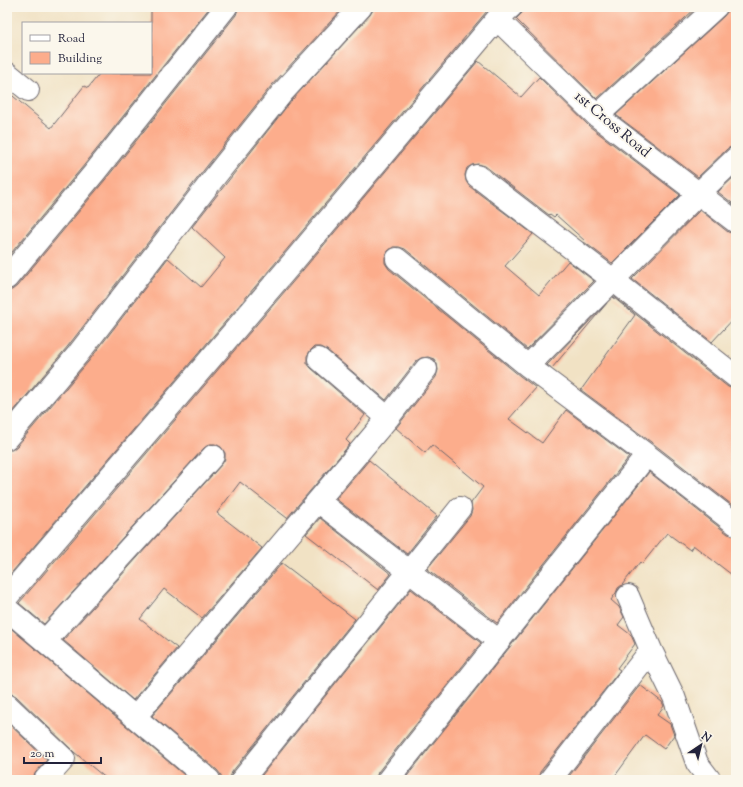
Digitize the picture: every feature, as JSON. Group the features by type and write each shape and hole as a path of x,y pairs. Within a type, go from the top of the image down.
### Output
{"street":[{"path":"7,278 95,172 226,7"},
{"path":"7,438 78,354 217,174 282,93 361,7"},
{"path":"597,116 716,7"},
{"path":"7,597 504,13"},
{"name":"1st Cross Road","path":"504,13 597,116 736,222"},
{"path":"7,73 28,90"},
{"path":"528,366 698,194 736,158"},
{"path":"477,176 613,280 736,377"},
{"path":"397,259 528,366 736,524"},
{"path":"319,359 388,418"},
{"path":"135,717 388,418 426,369"},
{"path":"388,780 647,455"},
{"path":"46,641 213,456"},
{"path":"318,501 499,641"},
{"path":"242,780 460,508"},
{"path":"628,596 651,650 674,697 696,763 710,780"},
{"path":"7,608 210,780"},
{"path":"550,780 651,650"},
{"path":"7,705 64,759 45,780"}],"building":[{"path":"151,7 210,7 85,164 7,258 7,91 51,128 84,86 88,88 99,74 152,74"},
{"path":"238,7 344,7 272,85 207,166 68,346 7,419 7,290 12,290 17,286 105,180 236,15"},
{"path":"373,7 492,7 487,11 283,254 7,578 7,450 12,450 17,446 88,362 168,258 201,287 225,258 192,227 291,101 370,15"},
{"path":"523,7 697,7 597,99 516,19 523,12"},
{"path":"728,7 736,7 736,146 727,149 698,177 616,115 724,16 728,11"},
{"path":"478,61 521,97 539,77 589,126 680,195 612,263 584,242 585,241 556,215 554,217 550,214 549,215 485,166 478,164 467,168 465,175 469,186 533,234 505,266 539,295 568,261 594,281 527,349 405,249 393,247 388,251 385,257 385,263 389,269 536,388 509,419 542,443 566,410 629,457 497,623 427,569 470,516 472,510 471,503 483,487 432,445 425,453 396,428 436,377 438,370 434,359 428,357 421,358 416,361 386,400 327,350 321,347 314,347 307,356 307,363 365,415 346,440 350,444 287,518 240,482 217,513 262,548 202,618 164,589 140,619 177,648 133,700 63,640 222,464 225,459 225,453 221,447 215,444 210,444 204,448 44,624 19,603 303,270"},
{"path":"736,175 736,206 718,192"},
{"path":"700,210 728,232 736,234 736,316 712,342 632,279"},
{"path":"613,297 728,387 736,389 736,508 581,390 635,315"},
{"path":"607,303 552,368 547,365"},
{"path":"369,460 437,516 407,554 336,499"},
{"path":"649,472 728,534 736,536 736,578 693,545 690,550 667,533 642,564 640,562 618,588 611,600 619,607 624,617 618,625 631,635 635,644 617,668 620,670 540,772 538,780 404,780"},
{"path":"320,518 391,574 378,590 306,534"},
{"path":"282,563 355,619 232,772 230,780 221,780 221,775 217,770 152,716"},
{"path":"411,589 481,643 378,772 376,780 258,780"},
{"path":"7,625 190,780 108,780 74,752 16,696 7,693"},
{"path":"640,685 662,702 664,706 657,715 670,724 674,735 664,749 645,735 612,780 566,780"},
{"path":"7,722 47,760 36,772 33,780 7,780"}]}
